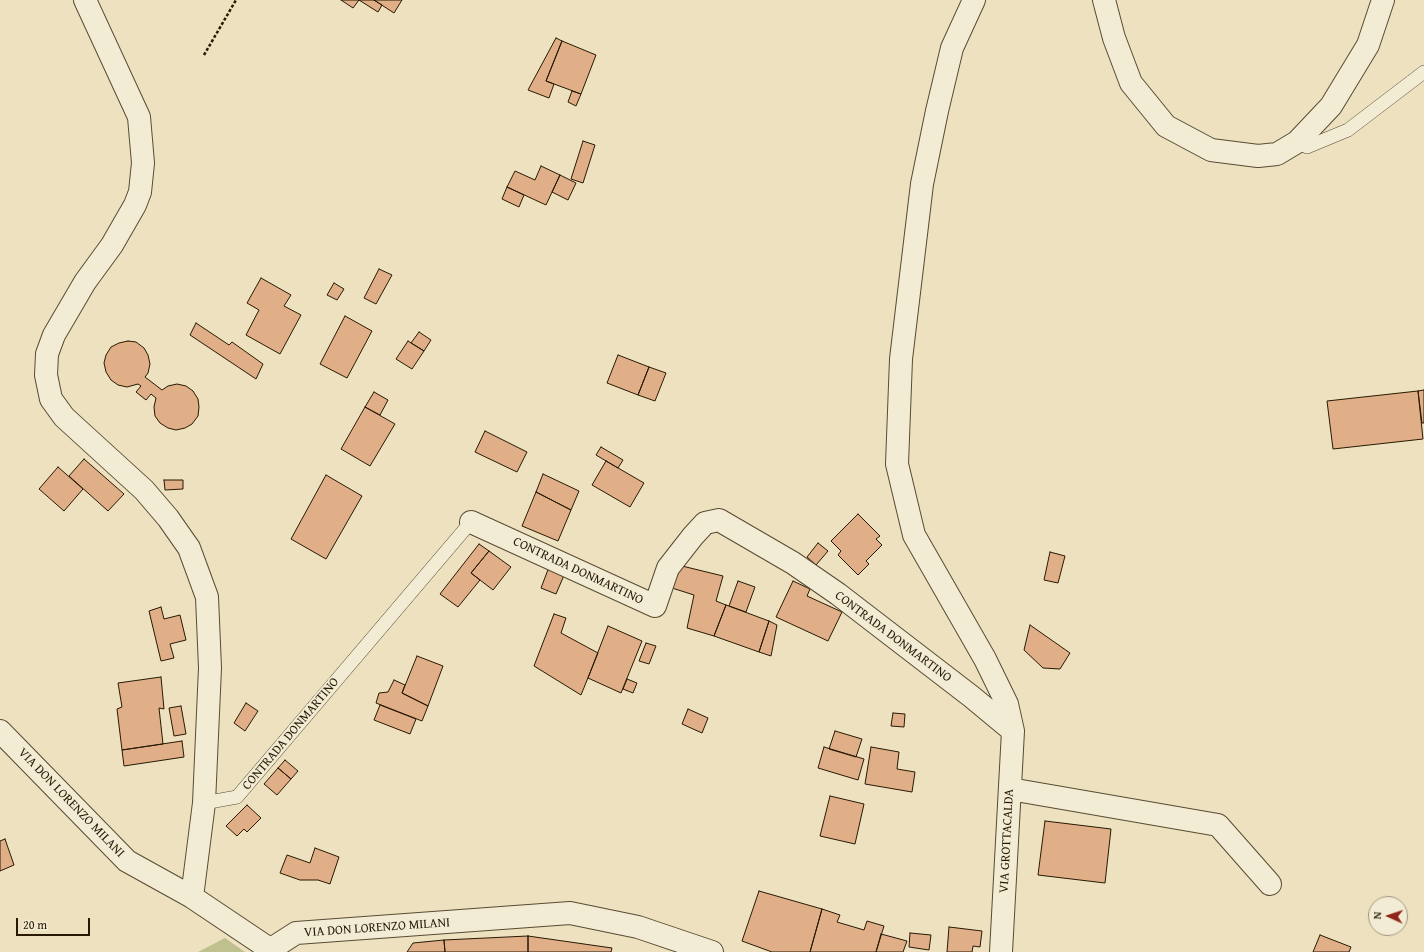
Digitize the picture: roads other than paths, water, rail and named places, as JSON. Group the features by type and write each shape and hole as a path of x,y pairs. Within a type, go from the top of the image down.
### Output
{"street":[{"path":"85,0 139,117 143,163 140,192 135,205 112,245 85,282 54,335 47,354 46,375 51,399 64,418 144,490 168,518 189,548 207,597 210,668 204,803 192,898"},
{"name":"VIA GROTTACALDA","path":"974,0 952,48 922,184 901,359 897,464 914,534 985,659 1008,704 1013,731 1001,952"},
{"path":"1104,0 1114,38 1131,83 1166,126 1211,150 1258,156 1277,154 1297,142 1330,106 1368,45 1383,0"},
{"name":"CONTRADA DONMARTINO","path":"471,522 655,606 668,568 705,523 719,520 793,563 838,594 972,697 1013,731"},
{"name":"VIA DON LORENZO MILANI","path":"0,731 127,861 192,898 272,951 296,934 570,913 638,927 712,952"},
{"path":"1010,789 1218,825 1270,884"}],"lane":[{"path":"1297,142 1306,147 1348,130 1424,72"},
{"name":"CONTRADA DONMARTINO","path":"204,803 237,797 471,522"}]}
